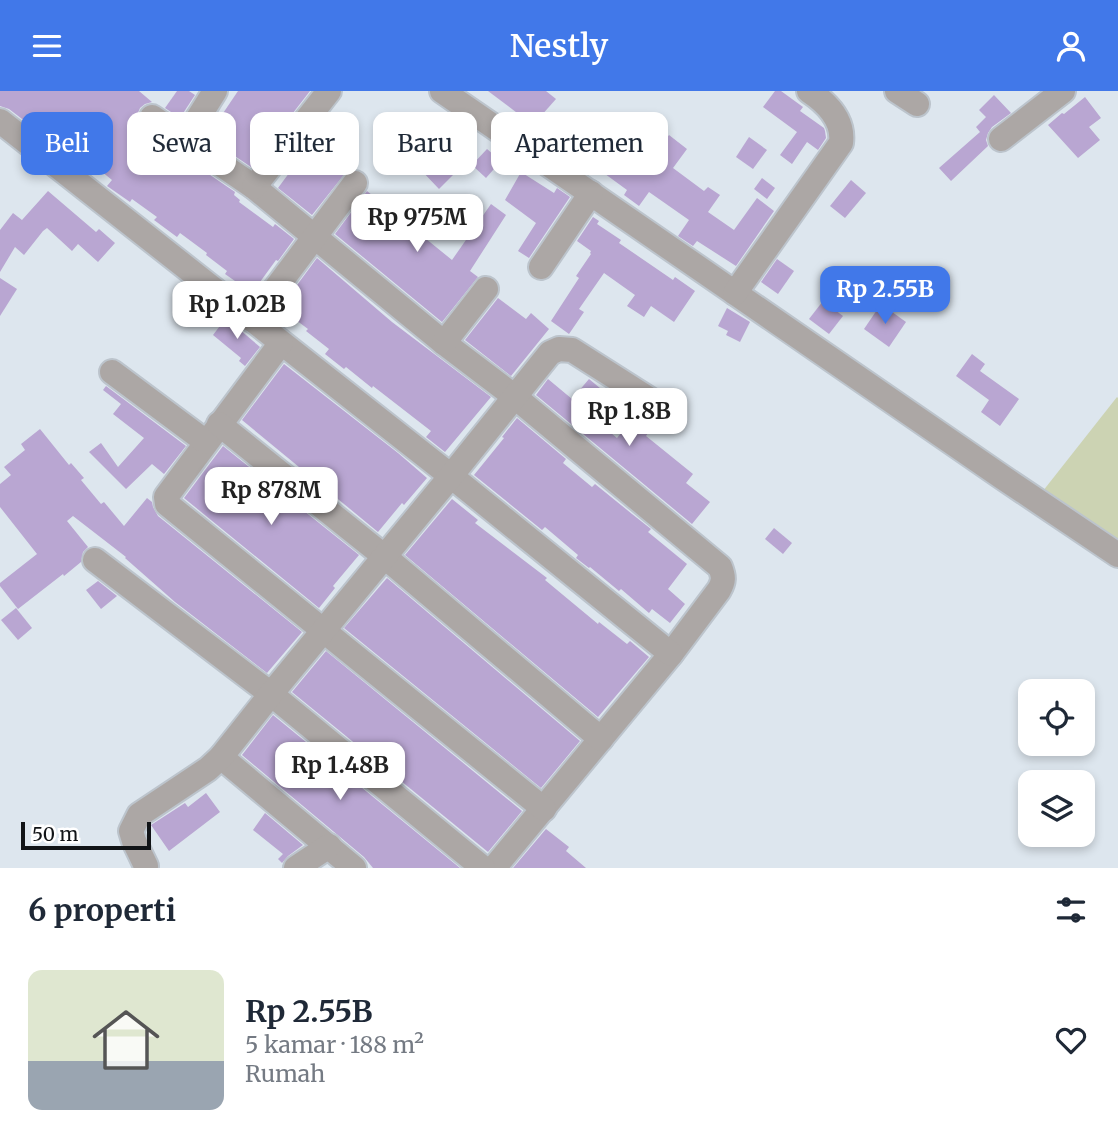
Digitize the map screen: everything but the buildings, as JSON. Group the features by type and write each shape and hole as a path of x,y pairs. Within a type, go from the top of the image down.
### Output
{"street":[{"path":"202,112 215,91"},
{"path":"254,187 329,91"},
{"path":"442,91 1118,555"},
{"path":"735,293 841,143 838,119 809,91"},
{"path":"1001,139 1063,91"},
{"path":"0,121 451,476 671,654"},
{"path":"236,174 514,397 720,567 723,575 724,581 719,590 671,654 494,868"},
{"path":"252,320 355,183"},
{"path":"541,267 591,193"},
{"path":"444,343 486,289"},
{"path":"281,343 166,497 167,504 544,809"},
{"path":"146,866 131,831 139,815 208,769 221,757 550,353 554,350 572,350 660,406"},
{"path":"112,372 212,433 385,557 601,739"},
{"path":"95,560 271,694 483,868"},
{"path":"221,757 354,868"},
{"path":"296,868 329,846"}],"green space":[{"path":"1118,398 1118,549 1039,496"}]}
